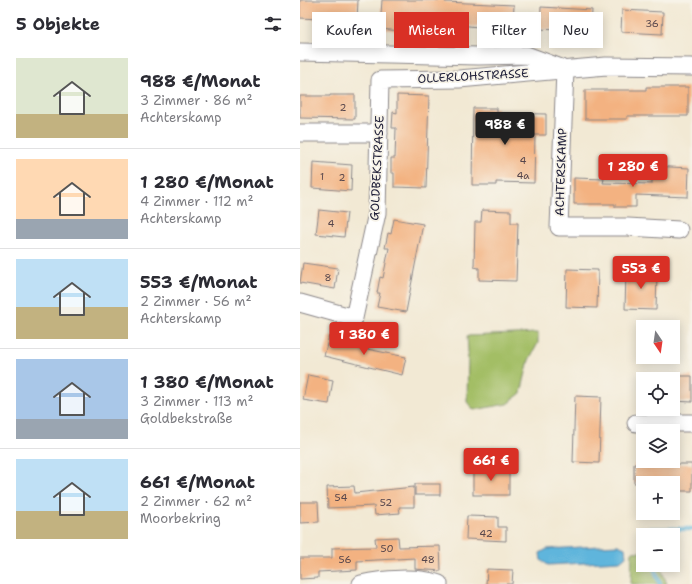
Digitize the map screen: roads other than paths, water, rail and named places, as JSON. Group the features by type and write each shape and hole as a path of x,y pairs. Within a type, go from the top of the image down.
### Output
{"street":[{"name":"OLLERLOHSTRASSE","path":"300,52 478,56 526,55 565,70"},
{"name":"OLLERLOHSTRASSE","path":"380,80 459,79 606,66 692,67"},
{"name":"ACHTERSKAMP","path":"565,70 559,227 628,227 679,230"},
{"name":"GOLDBEKSTRASSE","path":"300,303 354,318 377,213 380,80"},
{"path":"300,133 379,133"},
{"path":"636,423 692,423"},
{"path":"360,584 409,579 432,581 439,584"}],"water":[{"path":"618,545 625,548 626,556 620,561 548,565 541,560 540,553 547,549"}],"waterway":[{"path":"680,529 692,529"},
{"path":"656,572 660,584"}]}
